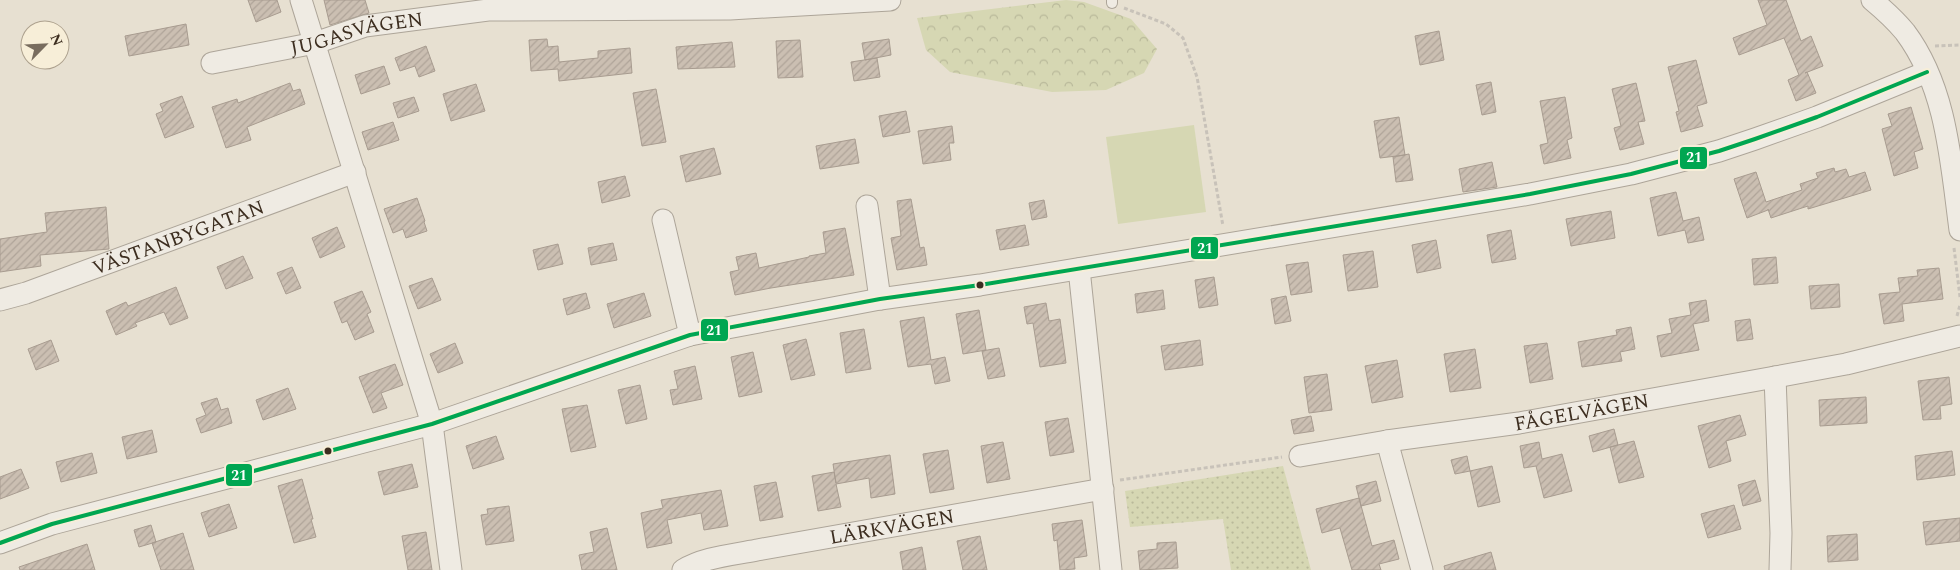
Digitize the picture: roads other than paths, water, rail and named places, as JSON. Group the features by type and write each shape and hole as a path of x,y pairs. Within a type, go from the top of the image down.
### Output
{"street":[{"path":"301,0 356,172 432,424 451,570"},
{"name":"JUGASVÄGEN","path":"212,63 315,42 365,26 488,10 890,0"},
{"path":"1872,0 1905,33 1927,72 1939,103 1945,125 1957,238"},
{"path":"0,543 62,521 432,424 690,335 880,299 980,285 1530,194 1631,174 1754,140 1817,117 1927,72"},
{"name":"VÄSTANBYGATAN","path":"0,300 26,293 356,172"},
{"path":"867,206 880,299"},
{"path":"664,220 690,335"},
{"path":"1079,269 1111,570"},
{"name":"FÅGELVÄGEN","path":"1300,456 1387,441 1519,423 1846,364 1960,336"},
{"path":"1774,377 1781,533 1780,570"},
{"path":"1387,441 1422,570"},
{"name":"LÄRKVÄGEN","path":"683,570 717,558 1103,486"}]}
